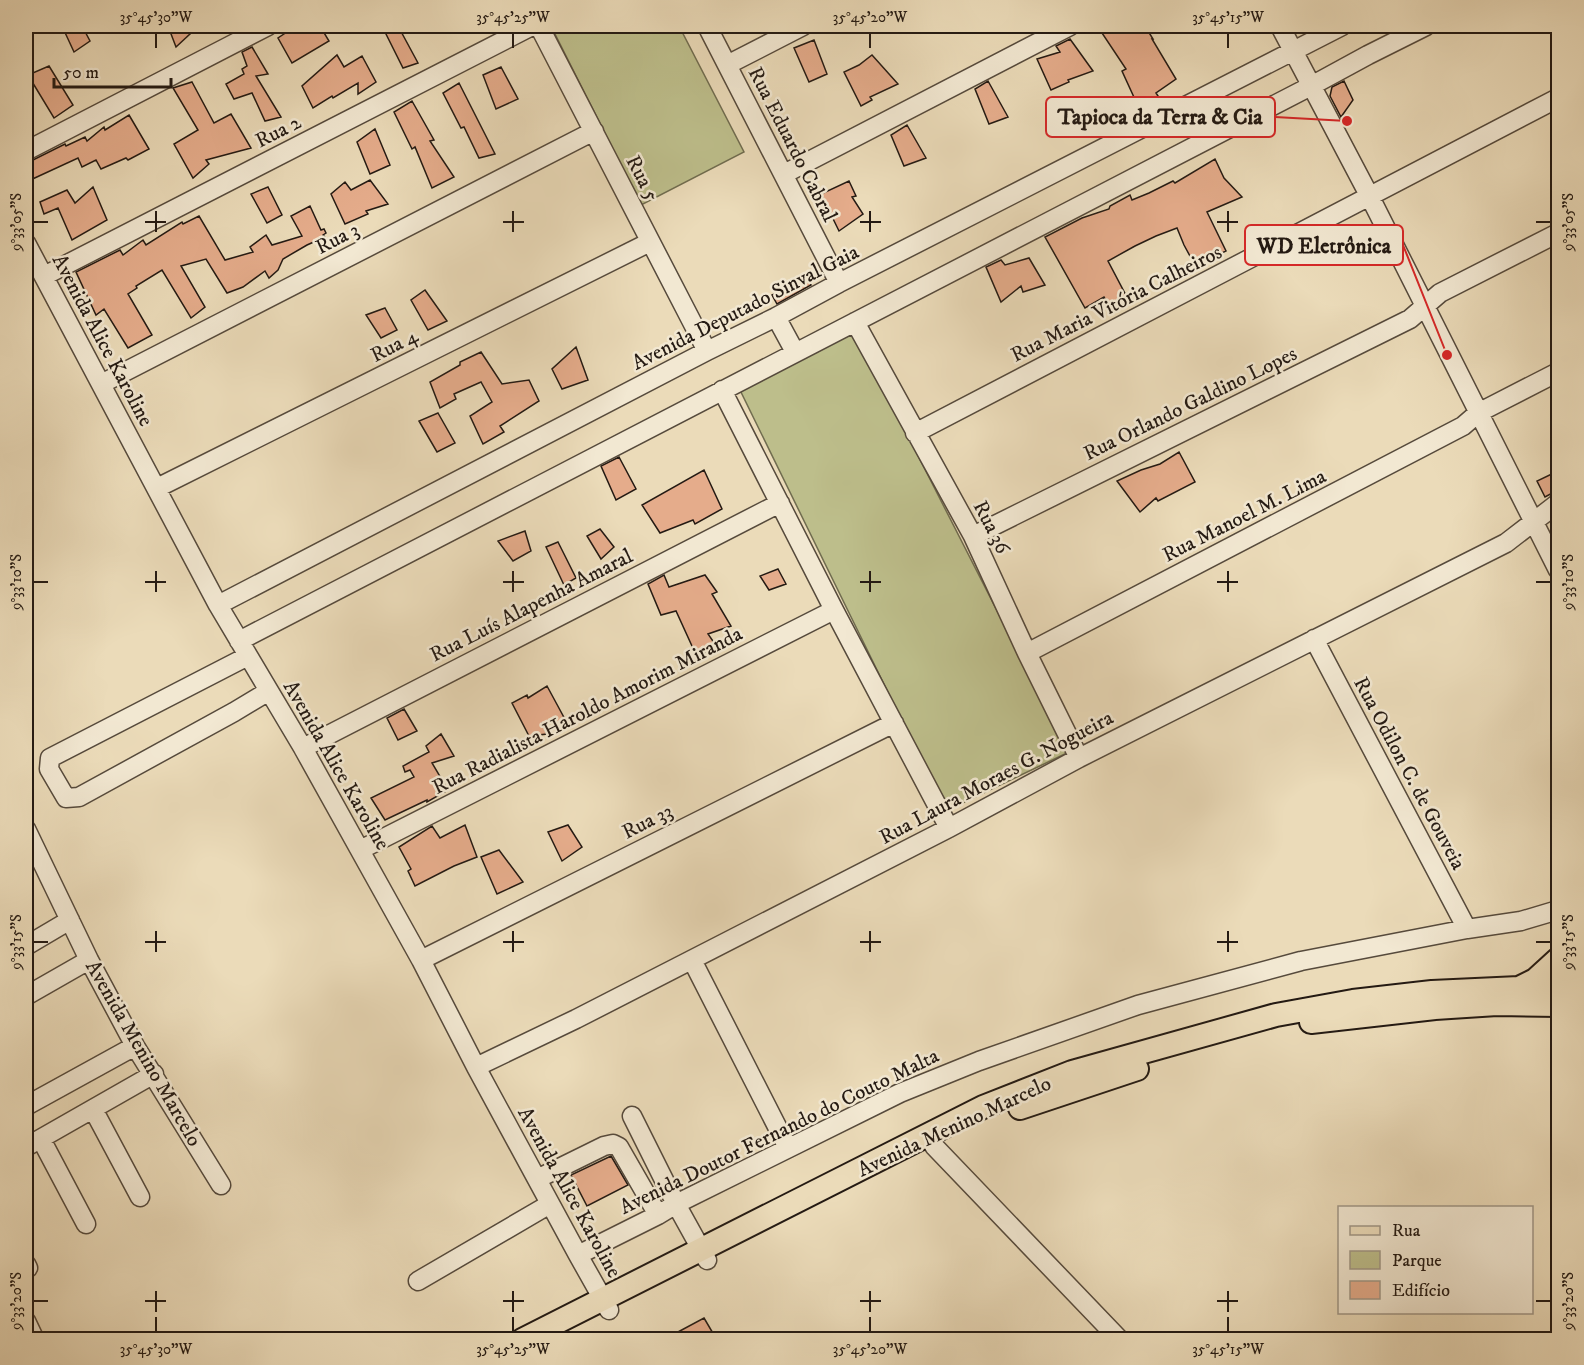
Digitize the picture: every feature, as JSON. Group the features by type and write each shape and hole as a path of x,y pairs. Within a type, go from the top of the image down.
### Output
{"main road":[{"path":"1520,988 1535,980 1558,959"},
{"name":"Avenida Menino Marcelo","path":"522,1340 606,1304 983,1107 1072,1072 1276,1015 1353,1000 1432,992 1520,988 1558,989"},
{"name":"Avenida Menino Marcelo","path":"704,1254 1019,1108 1148,1065 1304,1023 1435,1008 1497,1004 1558,1005"},
{"name":"Avenida Menino Marcelo","path":"551,1340 606,1304"}],"street":[{"path":"26,151 268,26"},
{"name":"Rua 2","path":"44,276 532,26"},
{"name":"Rua 5","path":"539,26 707,351"},
{"name":"Rua Eduardo Cabral","path":"707,26 839,283"},
{"path":"727,65 803,26"},
{"path":"784,174 1070,26"},
{"path":"1280,26 1370,197 1558,570"},
{"name":"Avenida Deputado Sinval Gaia","path":"218,605 839,283 1342,26"},
{"path":"269,691 79,797 66,798 49,769 50,758 243,649 722,390 1426,26"},
{"name":"Rua Maria Vitória Calheiros","path":"915,433 1558,98"},
{"name":"Rua 3","path":"101,384 594,131"},
{"name":"Rua Orlando Galdino Lopes","path":"973,536 1410,319 1440,293 1558,233"},
{"name":"Rua 4","path":"157,488 650,242"},
{"name":"Avenida Alice Karoline","path":"26,243 218,605 303,748 360,850 606,1304"},
{"path":"776,317 795,352"},
{"name":"Rua 36","path":"855,322 973,536 1079,758"},
{"name":"Rua Manoel M. Lima","path":"1027,653 1463,426 1478,413 1558,372"},
{"path":"722,390 834,610 950,828"},
{"name":"Rua Luís Alapenha Amaral","path":"303,748 780,503"},
{"name":"Rua Laura Moraes G. Nogueira","path":"476,1067 692,960 950,828 1079,758 1506,543 1558,504"},
{"name":"Rua Radialista Haroldo Amorim Miranda","path":"360,850 834,610"},
{"name":"Rua Odilon C. de Gouveia","path":"1314,639 1467,929"},
{"name":"Rua 33","path":"421,960 894,723"},
{"name":"Avenida Menino Marcelo","path":"26,829 89,960 135,1046 221,1185"},
{"name":"Avenida Doutor Fernando do Couto Malta","path":"578,1255 900,1093 959,1069 1138,1005 1301,961 1521,921 1558,910"},
{"path":"26,946 70,920"},
{"path":"26,996 89,960"},
{"path":"692,960 789,1148"},
{"path":"26,1106 135,1046"},
{"path":"86,1224 33,1143 154,1074"},
{"path":"93,1109 140,1197"},
{"path":"632,1116 704,1254"},
{"path":"537,1179 604,1146 613,1144 619,1147 658,1215"},
{"path":"934,1146 1120,1340"},
{"path":"418,1281 550,1204"},
{"path":"26,1321 36,1340"}],"green space":[{"path":"551,26 679,26 744,152 641,205"},
{"path":"855,332 1069,752 946,811 739,388"}],"building":[{"path":"62,26 82,26 90,41 74,52"},
{"path":"168,26 188,26 191,33 176,47"},
{"path":"303,26 320,26 329,41 292,63 278,38 293,28 294,30"},
{"path":"382,26 398,26 418,63 403,68"},
{"path":"1114,26 1145,26 1176,79 1156,93 1158,96 1138,106 1122,71 1126,69 1102,33"},
{"path":"1070,39 1093,71 1068,80 1069,82 1051,90 1037,59 1060,52 1056,46"},
{"path":"814,40 827,74 809,82 794,48"},
{"path":"252,47 268,74 256,76 281,117 265,121 252,93 234,99 226,84 244,74 242,69 247,66 242,52"},
{"path":"337,55 344,67 362,56 376,82 358,94 358,83 313,108 302,86"},
{"path":"872,55 898,84 870,97 872,100 861,106 844,72 859,65"},
{"path":"49,66 73,105 54,118 28,75"},
{"path":"501,67 518,99 496,109 483,75"},
{"path":"988,81 1008,117 989,124 975,89"},
{"path":"1344,81 1353,100 1341,117 1330,96 1332,87"},
{"path":"192,82 214,123 231,114 251,148 206,160 209,164 193,178 174,144 198,130 173,88"},
{"path":"459,83 495,154 479,158 464,127 461,128 443,93"},
{"path":"412,101 434,140 430,141 454,177 432,188 415,147 412,149 394,112"},
{"path":"129,115 149,149 128,160 126,158 101,169 96,160 82,167 78,158 26,182 26,162 85,137 87,141 104,127 105,130"},
{"path":"907,125 926,158 904,166 891,135"},
{"path":"375,129 390,165 370,174 357,142"},
{"path":"1215,159 1224,178 1242,197 1207,212 1226,251 1197,269 1177,228 1156,236 1108,261 1130,303 1112,311 1104,297 1085,308 1045,237 1082,218 1109,209 1110,206 1130,195 1132,200 1173,181 1175,183"},
{"path":"370,180 388,204 366,211 368,214 345,224 331,194 345,182 351,190"},
{"path":"849,181 856,196 852,197 863,214 839,231 821,194"},
{"path":"93,187 107,220 72,240 58,208 44,214 40,202 67,190 75,203"},
{"path":"268,187 282,215 267,223 251,194"},
{"path":"310,206 321,230 324,229 326,233 323,235 325,237 283,259 278,270 269,278 265,271 243,287 227,293 206,259 181,266 205,307 191,318 162,270 136,286 137,288 128,294 152,335 128,348 104,309 96,315 76,272 120,250 123,255 143,240 146,245 182,222 183,224 199,216 225,260 253,252 250,247 266,235 272,245 302,236 291,216"},
{"path":"1029,258 1045,285 1023,292 1021,286 1001,302 986,267 1001,260 1005,265"},
{"path":"807,277 811,285 777,304 772,295"},
{"path":"425,290 447,321 428,330 411,300"},
{"path":"385,308 397,330 381,338 366,315"},
{"path":"576,347 588,380 562,389 552,369"},
{"path":"481,352 502,384 529,380 539,401 500,426 504,432 483,444 470,416 492,402 481,382 454,394 456,399 440,408 430,382 460,365 460,362"},
{"path":"438,413 455,443 437,452 419,421"},
{"path":"1179,452 1195,482 1158,501 1156,498 1140,512 1117,481 1160,464"},
{"path":"619,457 636,489 616,500 601,466"},
{"path":"704,470 722,509 695,524 693,520 660,533 642,505"},
{"path":"1558,471 1558,490 1545,497 1537,481"},
{"path":"600,529 614,547 601,559 587,536"},
{"path":"525,531 531,551 513,561 498,541"},
{"path":"558,542 576,578 564,585 546,547"},
{"path":"778,569 786,584 769,590 760,576"},
{"path":"664,575 669,587 705,575 717,592 712,594 731,626 708,634 717,647 697,657 676,611 661,615 648,584"},
{"path":"547,686 567,723 542,723 547,734 529,736 512,703 527,695 528,698"},
{"path":"404,709 417,731 398,740 387,718"},
{"path":"441,734 454,756 432,763 448,790 427,802 427,800 385,820 371,798 414,777 410,770 405,772 403,766 429,752 426,746"},
{"path":"465,825 477,857 415,886 408,871 411,869 399,847 432,826 440,838"},
{"path":"568,825 582,847 562,861 548,832"},
{"path":"499,850 523,882 497,894 481,857"},
{"path":"611,1156 628,1185 587,1206 571,1175"},
{"path":"704,1318 717,1340 663,1340"}],"place":[{"name":"Tapioca da Terra & Cia","path":"1347,121"},
{"name":"WD Eletrônica","path":"1447,355"}]}
